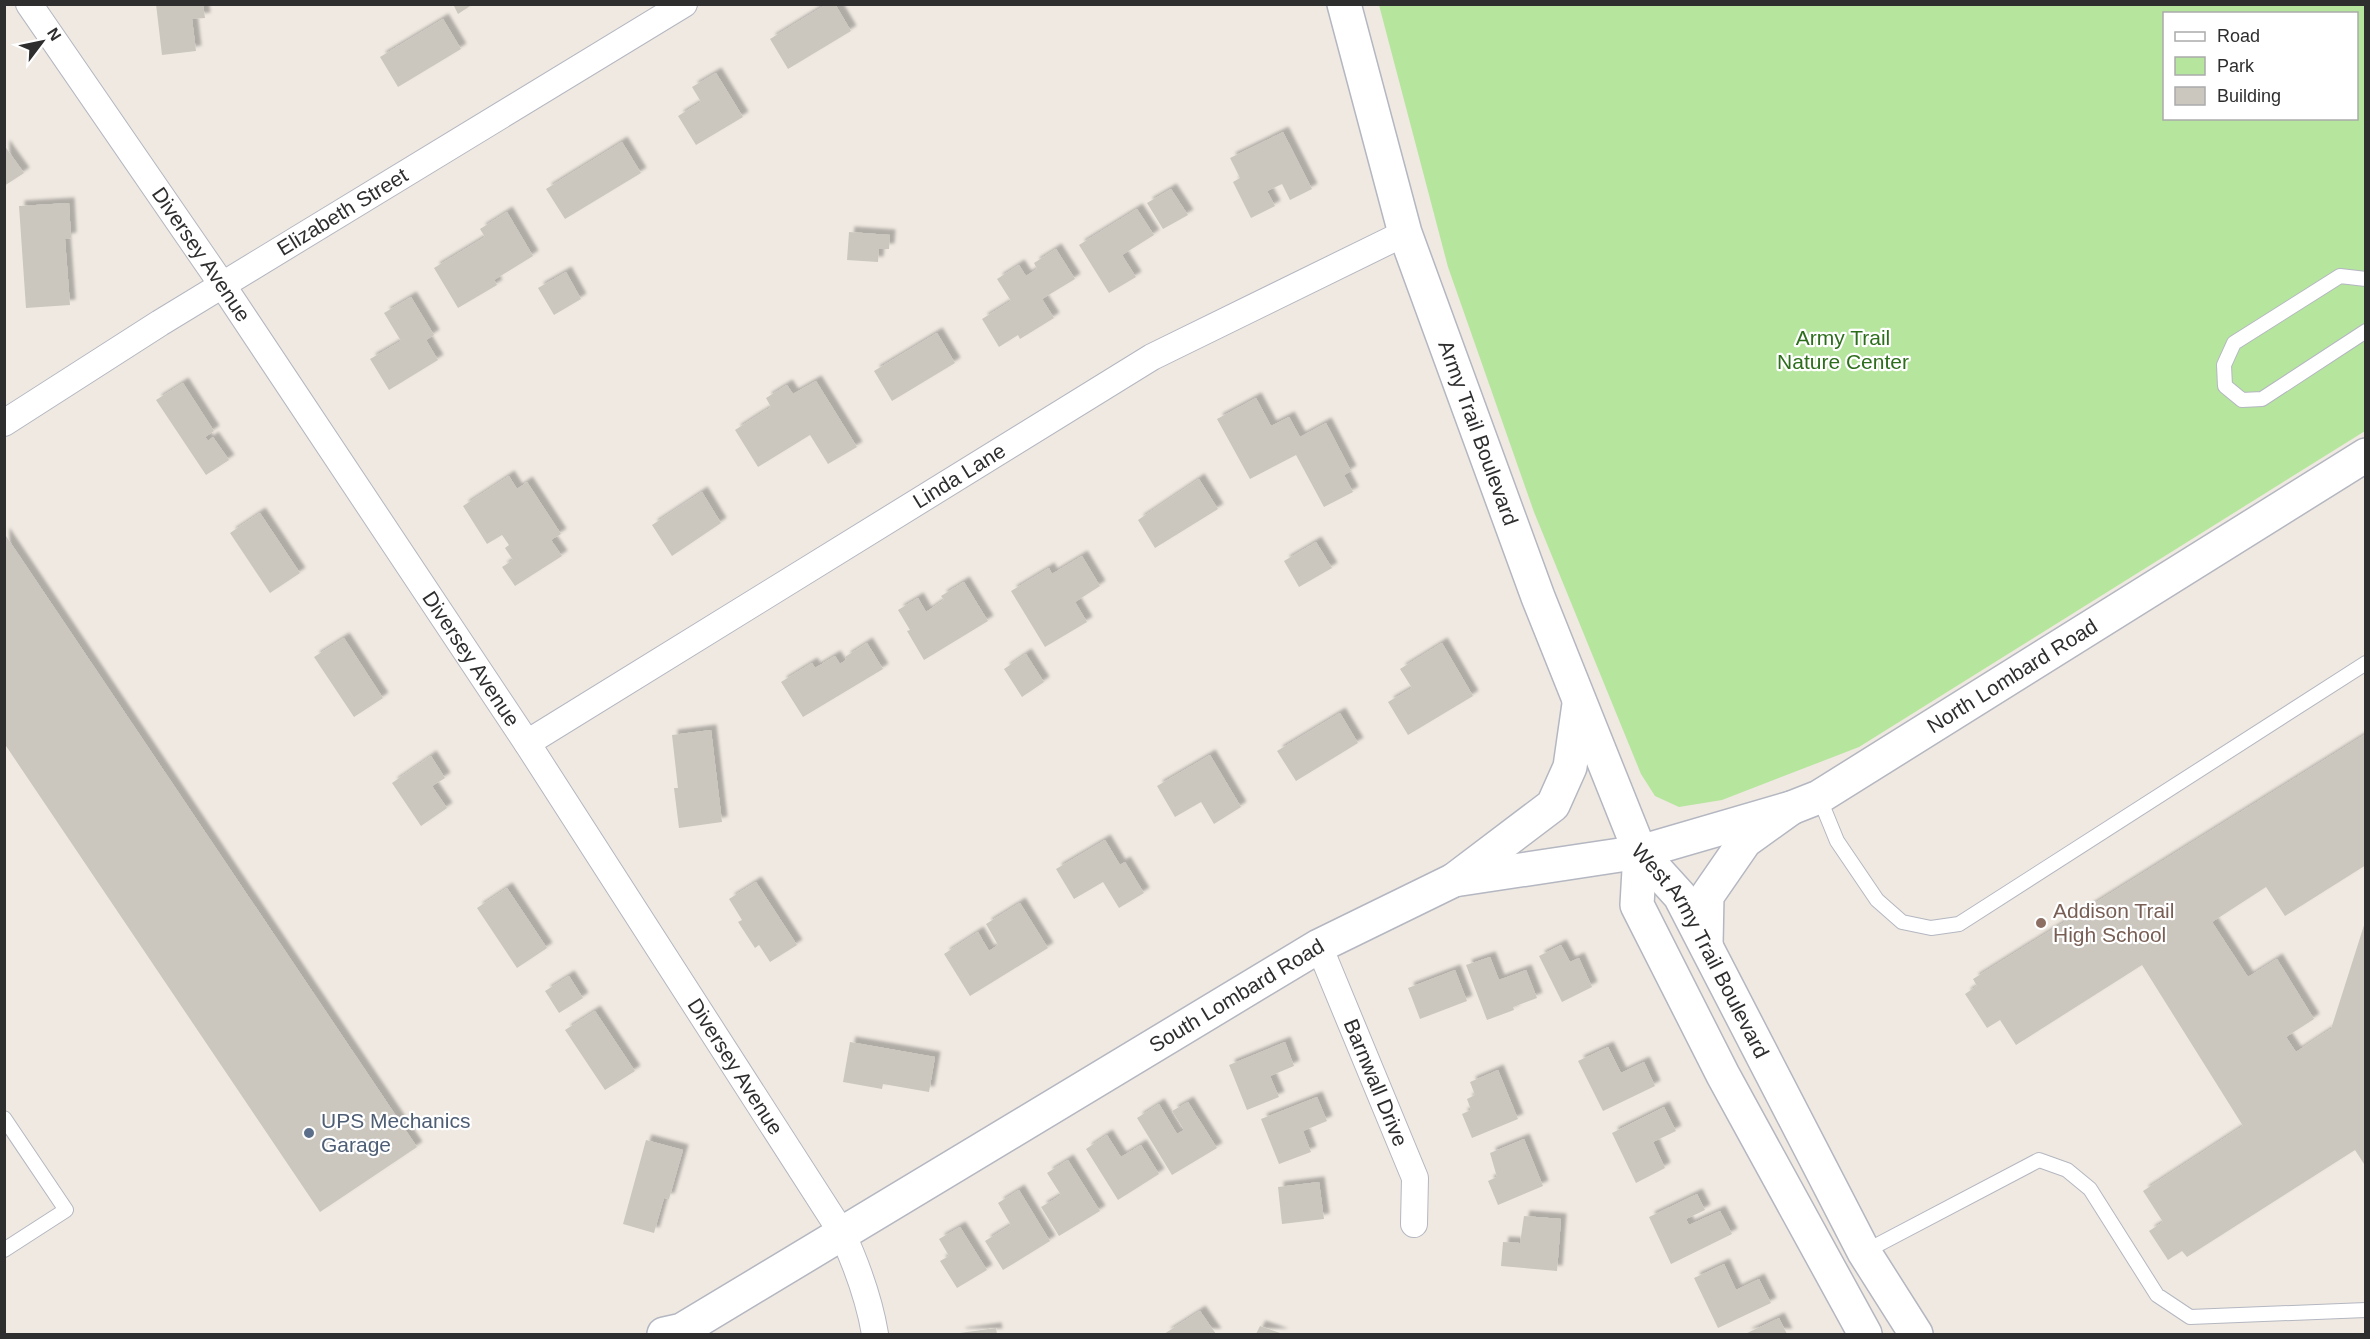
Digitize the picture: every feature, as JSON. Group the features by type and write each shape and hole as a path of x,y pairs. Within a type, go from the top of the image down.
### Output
{"main road":[{"name":"Army Trail Boulevard","path":"1344,4 1405,233 1538,597 1640,852"},
{"name":"North Lombard Road","path":"1640,852 1805,802 2366,455"},
{"path":"1454,879 1553,805 1570,767 1580,702"},
{"path":"1706,946 1707,896 1745,841 1805,802"},
{"name":"South Lombard Road","path":"664,1335 682,1330 1319,946 1454,879 1640,852"},
{"name":"West Army Trail Boulevard","path":"1640,852 1680,896 1864,1252 1916,1335"},
{"name":"West Army Trail Boulevard","path":"1640,852 1637,905 1723,1075 1865,1335"},
{"path":"1829,1268 1864,1252"}],"street":[{"name":"Diversey Avenue","path":"29,4 223,285 527,743 854,1226 859,1270 870,1304 875,1335"},
{"name":"Elizabeth Street","path":"4,423 223,285 684,4"},
{"name":"Linda Lane","path":"527,743 1152,357 1405,233"},
{"name":"Barnwall Drive","path":"1319,946 1415,1178 1414,1224"}],"lane":[{"path":"2366,279 2340,276 2235,343 2224,365 2224,386 2242,400 2262,399 2366,331"},
{"path":"1805,802 1837,841 1877,900 1902,922 1931,928 1959,924 2366,663"},
{"path":"4,1118 66,1210 4,1250"},
{"path":"1864,1252 2039,1160 2067,1170 2090,1189 2157,1295 2190,1317 2366,1310"}],"green space":[{"name":"Army Trail Nature Center","path":"1379,5 2365,5 2365,431 1859,747 1722,800 1679,807 1655,796 1641,774 1534,512 1448,267"}],"building":[{"path":"156,4 203,4 205,18 192,19 196,51 162,55"},
{"path":"453,4 473,4 458,14"},
{"path":"827,4 835,4 851,31 788,69 770,39"},
{"path":"443,19 461,49 398,87 380,57"},
{"path":"716,73 743,117 696,145 678,116 701,102 692,87"},
{"path":"1283,132 1312,189 1290,200 1282,184 1267,191 1275,206 1251,218 1233,182 1240,178 1230,158"},
{"path":"622,142 641,173 565,219 546,189"},
{"path":"4,145 24,173 4,186"},
{"path":"1171,189 1188,215 1163,229 1147,203"},
{"path":"69,203 71,238 65,239 70,305 26,308 19,206"},
{"path":"1137,209 1154,235 1122,255 1136,277 1109,293 1079,245"},
{"path":"507,212 533,256 494,280 497,285 458,308 434,268 485,237 480,229"},
{"path":"849,232 890,235 889,249 879,249 878,262 847,260"},
{"path":"1056,249 1075,279 1042,299 1054,318 1020,339 1018,335 999,347 982,319 1011,301 997,279 1019,265 1026,276 1037,269 1034,263"},
{"path":"566,272 581,299 554,315 538,288"},
{"path":"411,297 434,335 426,340 438,360 389,390 370,359 401,341 384,313"},
{"path":"937,333 955,363 892,401 874,371"},
{"path":"816,381 857,447 828,464 810,435 758,467 735,430 771,407 766,398 787,385 793,394"},
{"path":"183,383 214,431 205,437 208,441 213,437 229,460 206,475 156,400"},
{"path":"1256,398 1271,426 1289,417 1300,437 1326,423 1351,471 1344,475 1353,492 1324,507 1296,455 1250,479 1217,419"},
{"path":"509,476 517,489 527,482 561,534 551,540 562,556 515,586 502,567 513,560 505,548 509,545 502,535 487,544 463,506"},
{"path":"1199,479 1218,509 1155,548 1138,520"},
{"path":"702,492 721,523 672,556 652,525"},
{"path":"260,513 300,573 270,593 230,533"},
{"path":"4,533 417,1147 320,1212 4,743"},
{"path":"1316,542 1332,568 1299,587 1284,561"},
{"path":"1082,556 1100,586 1075,602 1087,622 1045,647 1011,591 1049,568 1052,574"},
{"path":"964,582 988,621 924,660 898,610 918,598 926,612 944,600 941,596"},
{"path":"344,638 383,698 354,717 314,657"},
{"path":"867,643 883,669 803,717 781,682 812,663 815,668 835,656 840,664 846,660 845,657"},
{"path":"1442,643 1473,696 1408,735 1388,702 1412,688 1400,669"},
{"path":"1026,654 1044,682 1022,697 1004,669"},
{"path":"1340,713 1358,743 1296,781 1277,751"},
{"path":"711,730 722,822 679,828 674,788 678,788 672,735"},
{"name":"Addison Trail High School","path":"2366,734 2366,865 2285,916 2266,887 2212,922 2248,977 2277,959 2314,1019 2286,1037 2296,1052 2331,1029 2366,919 2366,1167 2355,1150 2187,1257 2182,1251 2168,1260 2149,1231 2163,1222 2143,1191 2243,1126 2142,965 2016,1045 2000,1020 1987,1028 1965,994 1977,986 1973,979"},
{"path":"1210,755 1241,807 1214,824 1201,802 1175,817 1157,786"},
{"path":"431,756 445,778 432,786 447,808 421,826 392,783"},
{"path":"1105,840 1120,865 1125,862 1144,893 1119,908 1103,882 1074,899 1056,869"},
{"path":"756,882 797,945 770,962 759,945 755,948 738,922 742,920 729,899"},
{"path":"507,888 547,948 517,968 477,908"},
{"path":"1020,903 1048,948 970,996 944,954 978,932 989,951 998,945 986,924"},
{"path":"1561,945 1570,962 1579,958 1592,987 1562,1002 1539,956"},
{"path":"1490,957 1499,980 1526,970 1537,998 1487,1020 1466,965"},
{"path":"1455,970 1467,1001 1420,1019 1408,988"},
{"path":"569,976 583,998 559,1013 545,991"},
{"path":"595,1011 635,1071 605,1090 565,1030"},
{"path":"850,1042 935,1057 929,1092 883,1084 882,1089 843,1082"},
{"path":"1285,1042 1294,1066 1270,1076 1279,1097 1247,1110 1229,1065"},
{"path":"1608,1047 1621,1073 1644,1062 1655,1086 1603,1111 1578,1061"},
{"path":"1498,1070 1518,1119 1472,1138 1462,1114 1471,1110 1467,1099 1475,1095 1470,1082"},
{"path":"1317,1097 1327,1121 1303,1131 1311,1152 1279,1164 1261,1119"},
{"path":"1188,1102 1217,1148 1172,1175 1137,1118 1159,1104 1177,1134 1184,1130 1172,1111"},
{"path":"1664,1107 1676,1131 1653,1142 1665,1168 1636,1183 1612,1133"},
{"path":"1107,1135 1121,1157 1141,1145 1159,1174 1118,1200 1086,1149"},
{"path":"1524,1139 1543,1186 1498,1205 1488,1181 1497,1177 1490,1153"},
{"path":"646,1140 683,1150 669,1199 664,1198 654,1233 623,1224"},
{"path":"1068,1160 1100,1211 1059,1236 1041,1207 1061,1195 1047,1173"},
{"path":"1319,1182 1324,1219 1282,1224 1278,1187"},
{"path":"1019,1190 1050,1241 1003,1270 985,1241 1011,1225 998,1203"},
{"path":"1697,1194 1705,1210 1686,1219 1689,1225 1720,1211 1732,1234 1671,1264 1649,1217"},
{"path":"1524,1216 1561,1219 1557,1271 1501,1266 1503,1242 1520,1243"},
{"path":"960,1227 987,1270 957,1288 940,1261 949,1256 939,1239"},
{"path":"1724,1264 1736,1290 1759,1279 1771,1303 1718,1328 1694,1278"},
{"path":"1200,1311 1216,1334 1164,1334"},
{"path":"1779,1318 1787,1334 1745,1334"},
{"path":"1260,1326 1283,1334 1256,1334"},
{"path":"996,1328 997,1334 960,1334 960,1333"}],"place":[{"name":"Addison Trail High School","path":"2041,923"},
{"name":"UPS Mechanics Garage","path":"309,1133"}]}
